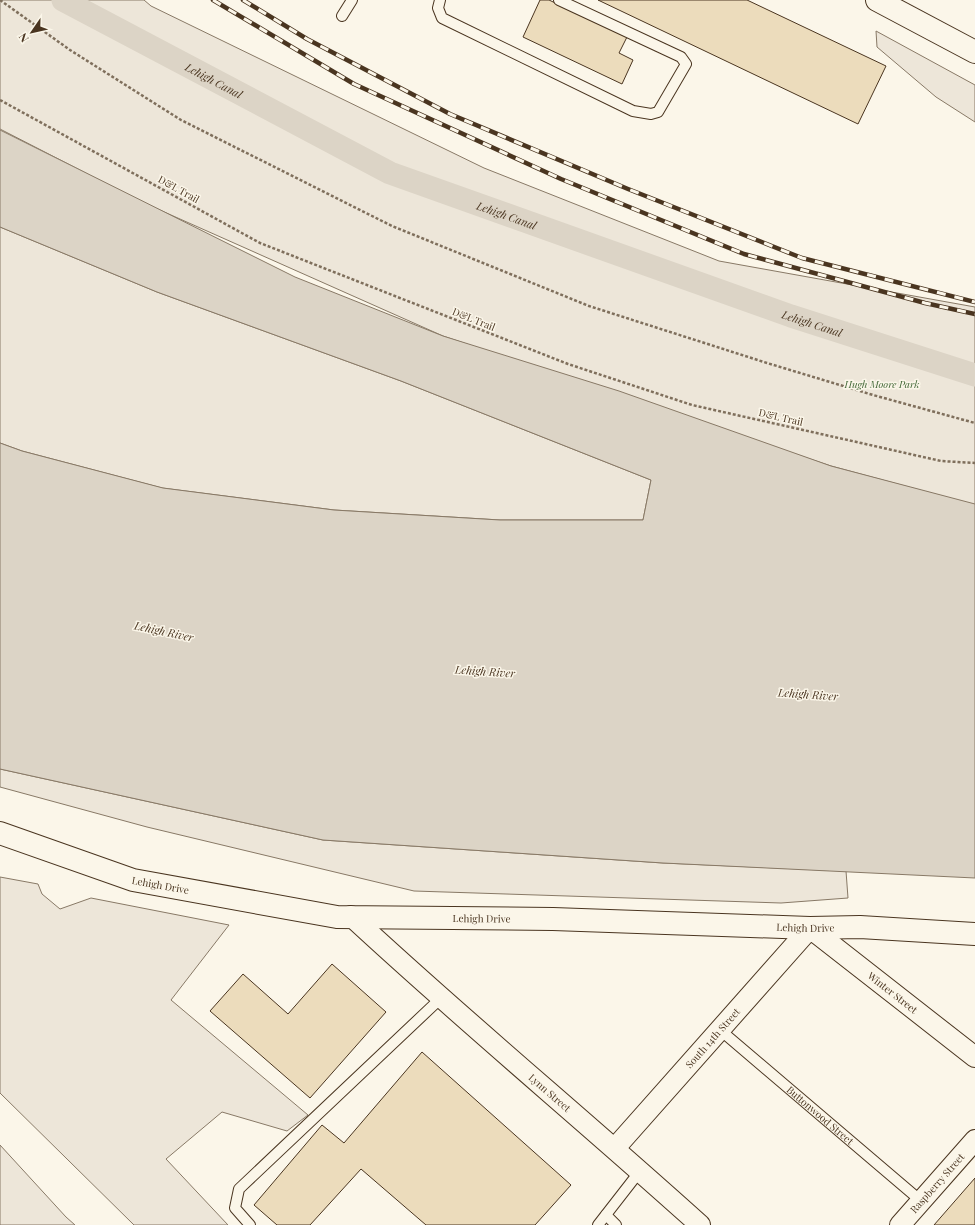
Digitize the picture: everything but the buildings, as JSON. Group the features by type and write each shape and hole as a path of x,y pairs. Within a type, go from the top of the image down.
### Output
{"street":[{"path":"877,0 975,52"},
{"name":"Lehigh Drive","path":"0,832 133,880 338,916 553,919 810,928 860,927 975,934"},
{"name":"Lynn Street","path":"351,916 442,998 615,1148 700,1225"},
{"name":"South 14th Street","path":"615,1148 810,928"},
{"name":"Winter Street","path":"810,928 975,1057"},
{"name":"Raspberry Street","path":"900,1225 975,1140"}],"lane":[{"path":"342,16 352,0"},
{"path":"440,0 438,8 442,18 633,111 651,114 658,112 686,64 681,57 559,0"},
{"path":"250,1225 235,1208 240,1189 442,998"},
{"name":"Buttonwood Street","path":"719,1029 921,1201"},
{"path":"598,1225 640,1171"},
{"path":"606,1215 616,1225"}],"path":[{"path":"0,0 70,50 181,120 392,226 589,306 767,363 975,423"},
{"name":"D&L Trail","path":"0,100 260,243 568,364 692,405 941,461 975,463"}],"green space":[{"name":"Hugh Moore Park","path":"0,0 144,0 151,6 484,168 719,261 975,307 975,505 831,466 443,336 144,203 0,129"},
{"path":"876,31 975,85 975,122 936,97 877,47"},
{"path":"0,227 157,292 401,381 651,480 643,520 500,520 334,510 162,488 22,451 0,443"},
{"path":"0,769 323,840 663,863 846,871 848,898 781,903 414,891 147,827 0,787"},
{"path":"0,877 38,884 42,894 60,909 91,898 229,925 171,1000 308,1115 287,1131 222,1112 166,1159 228,1225 134,1225 0,1093"},
{"path":"0,1145 66,1217 75,1225 0,1225"}],"water":[{"name":"Lehigh River","path":"0,130 295,277 443,336 619,391 831,466 975,504 975,878 663,863 323,840 0,769 0,443 22,451 163,488 334,510 500,520 643,520 651,480 401,381 157,292 0,227"}],"waterway":[{"name":"Lehigh Canal","path":"63,0 390,173 791,316 975,375"}],"railway":[{"path":"213,0 354,84 561,179 744,254 925,303 975,314"},
{"path":"243,0 307,39 450,114 628,189 802,258 975,302"}]}
